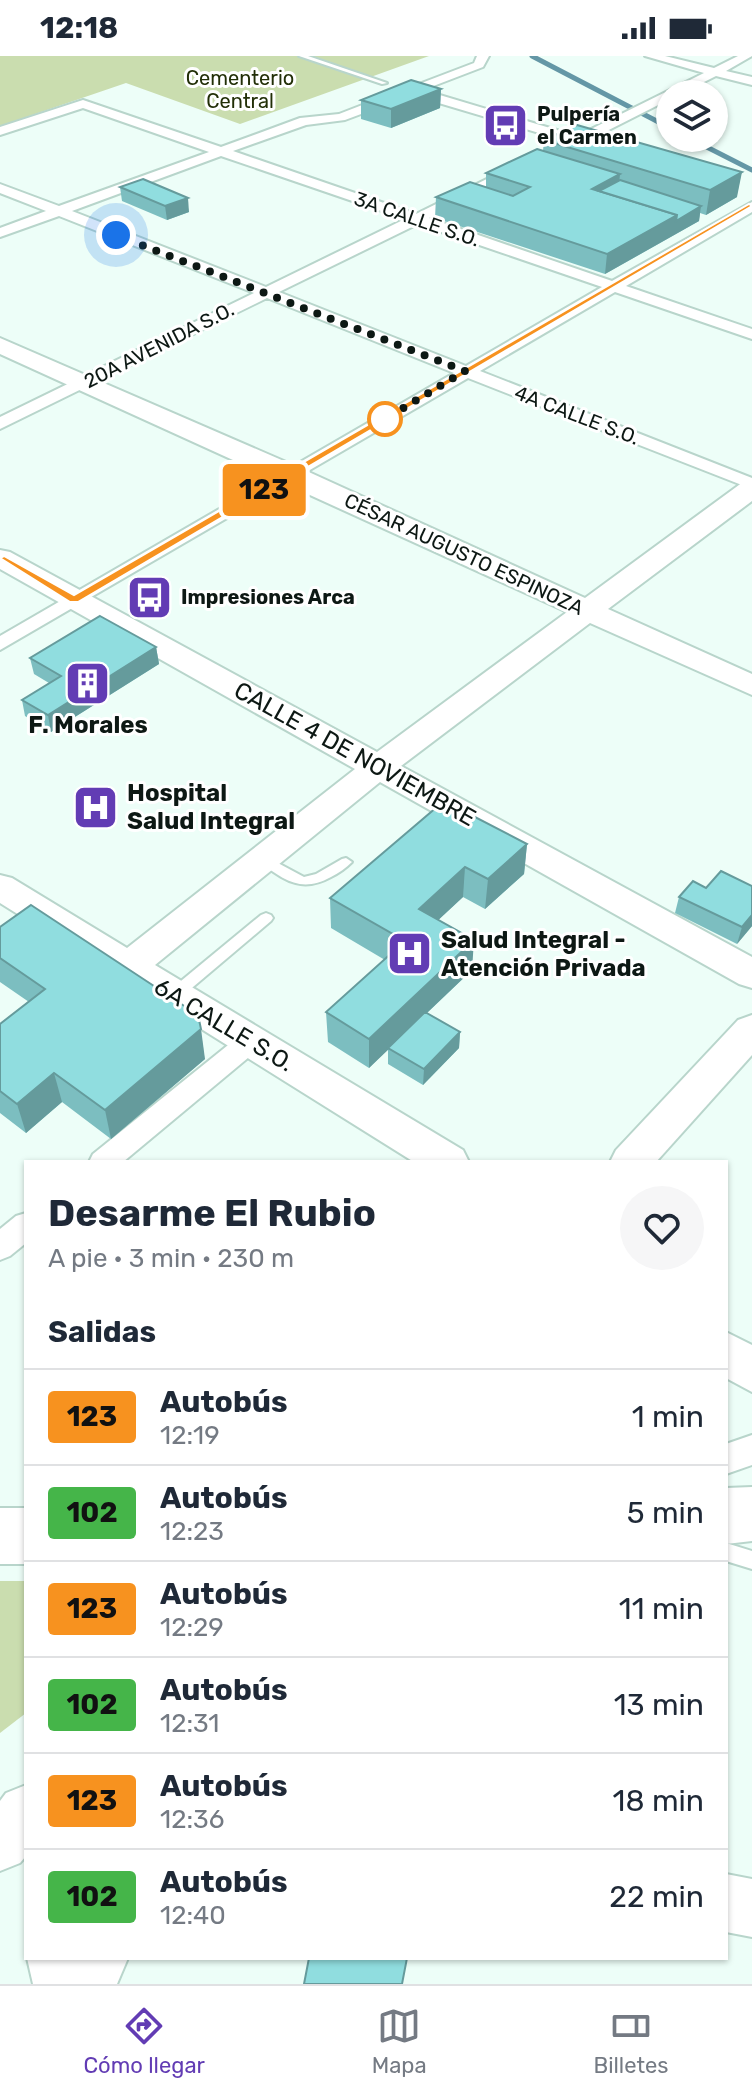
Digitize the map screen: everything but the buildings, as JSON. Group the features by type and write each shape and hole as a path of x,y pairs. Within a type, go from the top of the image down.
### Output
{"highway":[{"path":"728,1516 752,1514"},
{"path":"0,1536 24,1536"}],"street":[{"path":"0,233 304,121 341,117 479,65 483,56 454,58"},
{"path":"651,56 752,81"},
{"path":"558,150 747,56"},
{"path":"357,93 405,75"},
{"path":"384,83 607,149"},
{"path":"304,121 316,108 329,103"},
{"name":"3A CALLE S.O.","path":"0,131 83,104 752,334"},
{"name":"20A AVENIDA S.O.","path":"0,424 530,164"},
{"name":"4A CALLE S.O.","path":"0,188 752,486"},
{"path":"0,644 752,206"},
{"name":"CÉSAR AUGUSTO ESPINOZA","path":"0,345 291,474 752,686"},
{"path":"128,967 378,767 752,486"},
{"name":"CALLE 4 DE NOVIEMBRE","path":"0,558 752,974"},
{"name":"6A CALLE S.O.","path":"0,887 445,1160"},
{"path":"633,1160 752,1030"},
{"path":"105,1160 252,1040"},
{"path":"0,1247 24,1227"},
{"path":"728,1458 752,1450"},
{"path":"0,1802 24,1810"},
{"path":"0,1843 24,1813"},
{"path":"728,1903 752,1908"},
{"path":"57,1960 63,1984"},
{"path":"85,1984 98,1960"}],"lane":[{"path":"302,56 384,83"},
{"path":"263,859 301,883 313,883 346,862"},
{"path":"174,994 266,918"},
{"path":"728,1553 752,1560"}],"green space":[{"name":"Cementerio Central","path":"0,56 429,56 240,124 126,83 0,126"},
{"path":"0,1581 24,1581 24,1715 0,1733"}],"waterway":[{"path":"532,56 656,121"},
{"path":"717,152 752,170"}],"bus line":[{"name":"123","path":"0,558 74,599 752,206"}],"place":[{"name":"Pulpería el Carmen","path":"506,125"},
{"name":"Impresiones Arca","path":"150,597"},
{"name":"F. Morales","path":"88,683"},
{"name":"Hospital Salud Integral","path":"96,807"},
{"name":"Salud Integral - Atención Privada","path":"410,954"}],"route":[{"path":"116,235 465,371 385,419"}]}
